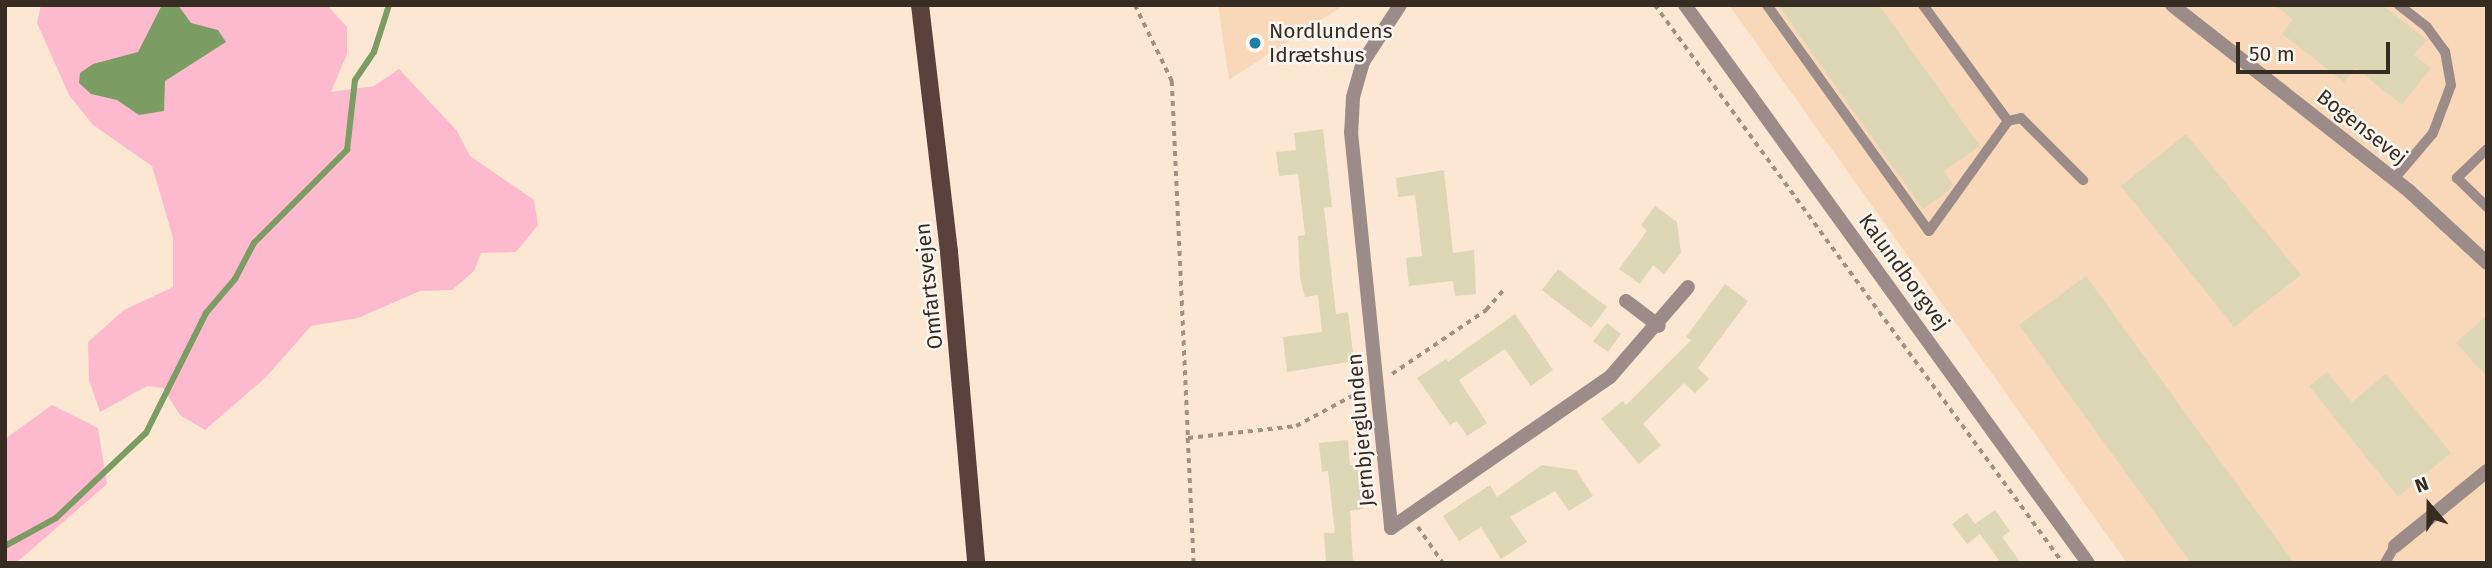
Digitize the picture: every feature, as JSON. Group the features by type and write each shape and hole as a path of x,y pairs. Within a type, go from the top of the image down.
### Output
{"main road":[{"name":"Omfartsvejen","path":"920,5 949,252 976,563"}],"street":[{"name":"Jernbjerglunden","path":"1401,5 1363,62 1353,98 1351,132 1391,528 1411,516"},
{"name":"Kalundborgvej","path":"1685,5 2088,563"},
{"name":"Bogensevej","path":"2182,8 2394,179 2487,262"},
{"path":"1411,516 1610,377 1659,326 1688,287"},
{"path":"1626,302 1659,326"},
{"path":"2395,546 2487,471"}],"lane":[{"path":"1767,5 1929,231 2008,121 2021,118 2083,180"},
{"path":"1923,5 2008,121"},
{"path":"2394,179 2433,133 2451,85 2445,52 2427,27 2399,5"},
{"path":"2487,149 2457,178 2487,207"},
{"path":"2385,563 2395,546"}],"path":[{"path":"1135,5 1172,81 1194,563"},
{"path":"1655,5 2063,563"},
{"path":"1188,438 1296,426 1378,382 1465,327 1504,288"},
{"path":"1411,516 1443,563"}],"shaded area":[{"path":"41,5 327,5 347,27 347,54 331,92 374,86 399,69 457,131 470,156 534,200 538,225 516,252 481,253 474,271 452,290 420,291 358,318 311,326 266,377 205,430 180,415 163,388 147,386 100,412 89,380 88,342 124,310 173,287 173,238 152,166 93,125 69,95 37,23"},
{"path":"162,5 178,5 191,23 218,30 226,42 165,81 164,111 139,115 117,100 91,94 79,83 80,73 93,64 138,52"},
{"name":"Nordlundens Idrætshus","path":"1218,5 1344,5 1229,80"},
{"path":"1729,5 2487,5 2487,563 2127,563"},
{"path":"52,405 98,428 107,484 16,563 5,563 5,439"}],"building":[{"path":"1778,5 1879,5 1980,146 1944,171 1953,184 1948,191 1923,209"},
{"path":"2274,5 2382,5 2427,40 2414,55 2431,68 2402,105 2355,68 2344,82 2282,34 2293,19"},
{"path":"1323,129 1332,207 1324,208 1336,314 1348,312 1354,361 1287,372 1283,337 1322,332 1318,295 1305,297 1300,278 1298,236 1305,235 1298,174 1279,176 1276,152 1296,150 1294,133"},
{"path":"2186,134 2301,275 2234,327 2121,186"},
{"path":"1444,170 1453,253 1474,250 1476,294 1455,296 1453,281 1409,286 1406,258 1422,256 1415,195 1398,197 1396,178"},
{"path":"1655,206 1677,222 1681,253 1664,274 1653,265 1640,284 1619,269 1647,231 1641,225"},
{"path":"1558,269 1607,307 1591,328 1542,290"},
{"path":"2086,276 2294,563 2191,563 2019,325"},
{"path":"1725,284 1748,301 1698,368 1709,379 1695,393 1684,383 1643,424 1661,445 1639,464 1601,419 1623,401 1626,405 1691,340 1686,337"},
{"path":"1515,314 1553,370 1531,386 1505,349 1459,380 1487,423 1467,436 1457,421 1450,425 1417,378 1446,359 1448,362"},
{"path":"2487,315 2487,377 2456,343"},
{"path":"1607,323 1621,334 1608,352 1593,341"},
{"path":"2327,372 2352,402 2386,374 2451,453 2398,497 2309,386"},
{"path":"1348,440 1350,465 1358,464 1363,509 1350,511 1353,563 1326,563 1324,533 1335,533 1328,471 1322,472 1319,443"},
{"path":"1542,465 1576,470 1593,496 1569,511 1555,491 1510,517 1527,542 1501,559 1481,527 1459,541 1443,516 1490,485 1497,497"},
{"path":"1995,510 2010,531 2002,537 2021,563 2001,563 1980,534 1967,544 1952,524 1967,513 1975,524"}],"waterway":[{"path":"5,546 56,518 146,433 206,313 235,279 254,243 347,150 355,80 374,52 389,5"}],"place":[{"name":"Nordlundens Idrætshus","path":"1255,43"}]}
